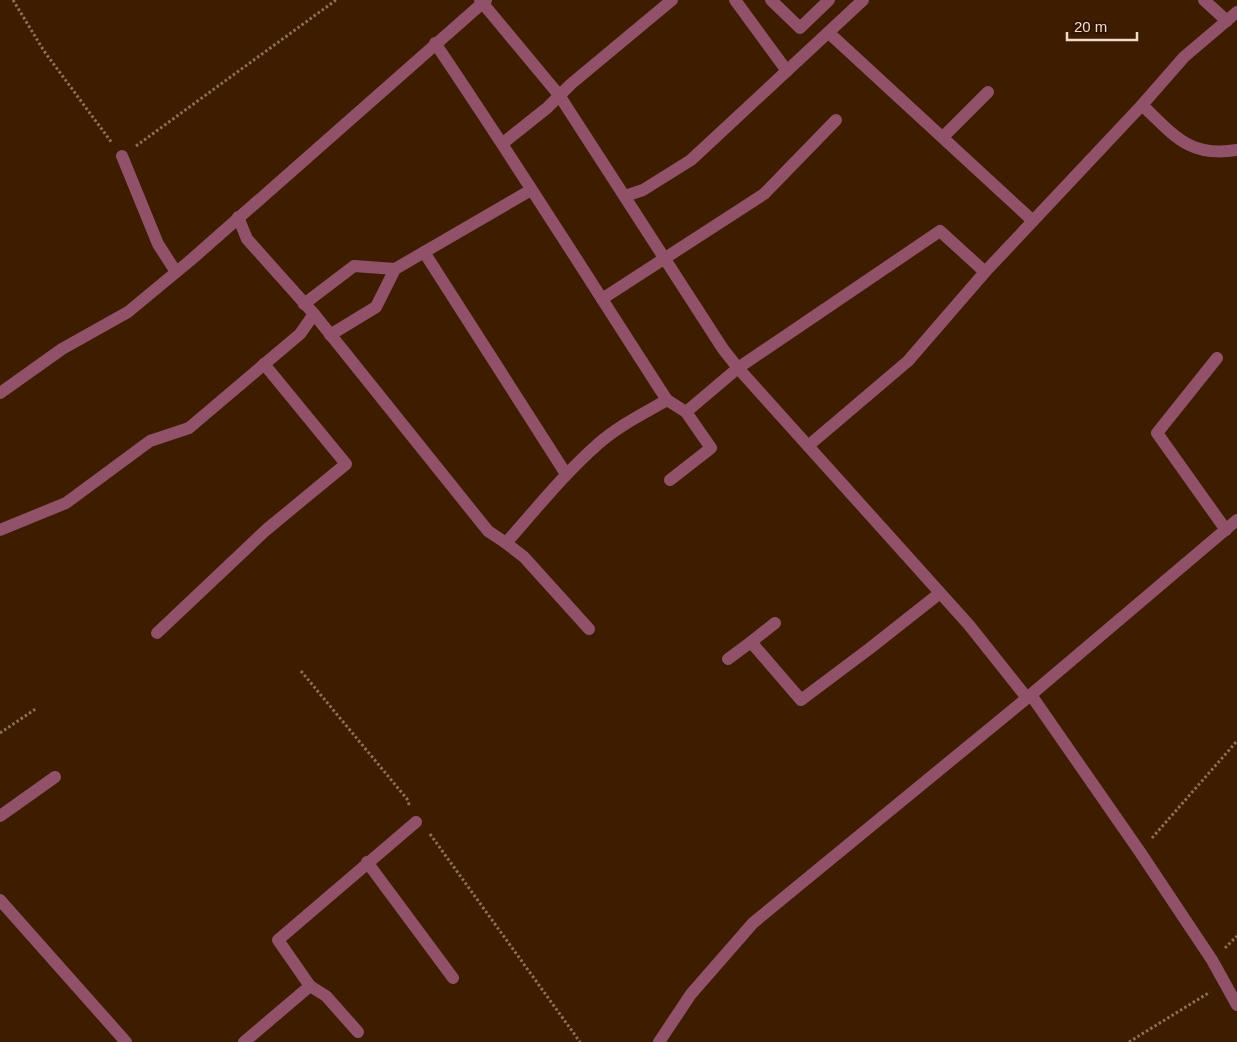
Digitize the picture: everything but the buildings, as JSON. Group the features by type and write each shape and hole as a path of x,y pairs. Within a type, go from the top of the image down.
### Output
{"street":[{"path":"503,143 547,108 559,95 672,0"},
{"path":"735,0 787,71"},
{"path":"771,0 800,28 829,0"},
{"path":"624,196 643,190 692,160 863,0"},
{"path":"808,446 908,361 986,272 1142,105 1184,57 1232,16 1204,0"},
{"path":"0,393 62,348 128,312 176,272 483,1 559,95 723,349 1029,696 1140,852 1225,982 1237,1005"},
{"path":"829,33 1033,221"},
{"path":"436,43 503,143 531,190 666,400 686,412 711,448 670,480"},
{"path":"943,137 988,92"},
{"path":"1142,105 1183,143 1215,152 1237,150"},
{"path":"602,299 764,194 836,120"},
{"path":"122,156 158,244 176,272"},
{"path":"304,304 354,266 395,268 531,190"},
{"path":"238,217 247,239 314,314 488,531 524,557 589,628"},
{"path":"686,412 738,368 940,231 986,272"},
{"path":"424,252 566,474"},
{"path":"330,335 376,307 395,268"},
{"path":"0,530 66,503 150,441 189,428 300,334 314,314"},
{"path":"1217,358 1157,433 1226,530"},
{"path":"157,633 266,530 346,464 264,364"},
{"path":"506,543 566,474 599,443 666,400"},
{"path":"659,1042 692,994 753,923 1029,696 1237,520"},
{"path":"751,642 801,700 940,593"},
{"path":"728,658 775,623"},
{"path":"0,816 55,777"},
{"path":"358,1032 326,996 310,986 278,940 366,862 416,822"},
{"path":"366,862 453,978"},
{"path":"0,900 126,1042"},
{"path":"244,1042 310,986"}],"path":[{"path":"14,0 44,52 122,156 336,0"},
{"path":"301,671 407,799 416,822 434,837 580,1042"},
{"path":"0,733 37,708"},
{"path":"1140,852 1237,741"},
{"path":"1129,1042 1225,982"}]}
